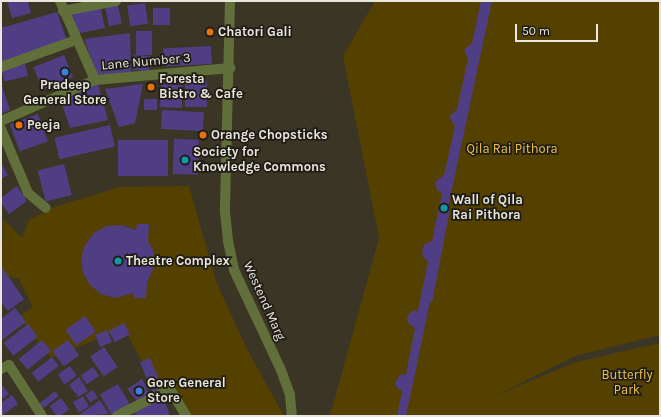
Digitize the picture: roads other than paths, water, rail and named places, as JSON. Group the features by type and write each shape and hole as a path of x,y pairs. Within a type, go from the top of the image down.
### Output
{"street":[{"path":"95,80 62,6 116,1"},
{"name":"Westend Marg","path":"230,1 230,68 226,138 228,241 234,270 281,370 290,395 292,416"},
{"path":"1,66 76,40"},
{"name":"Lane Number 3","path":"1,121 95,80 230,68"},
{"path":"1,129 28,193 46,208"},
{"path":"1,369 9,365 42,416"},
{"path":"117,416 170,389 186,416"}],"place":[{"name":"Chatori Gali","path":"210,32"},
{"name":"Pradeep General Store","path":"65,72"},
{"name":"Foresta Bistro & Cafe","path":"151,87"},
{"name":"Peeja","path":"19,125"},
{"name":"Orange Chopsticks","path":"203,135"},
{"name":"Society for Knowledge Commons","path":"185,160"},
{"name":"Wall of Qila Rai Pithora","path":"444,208"},
{"name":"Theatre Complex","path":"118,261"},
{"name":"Gore General Store","path":"139,391"}],"park label":[{"name":"Qila Rai Pithora","path":"512,149"},
{"name":"Butterfly Park","path":"627,384"}]}
